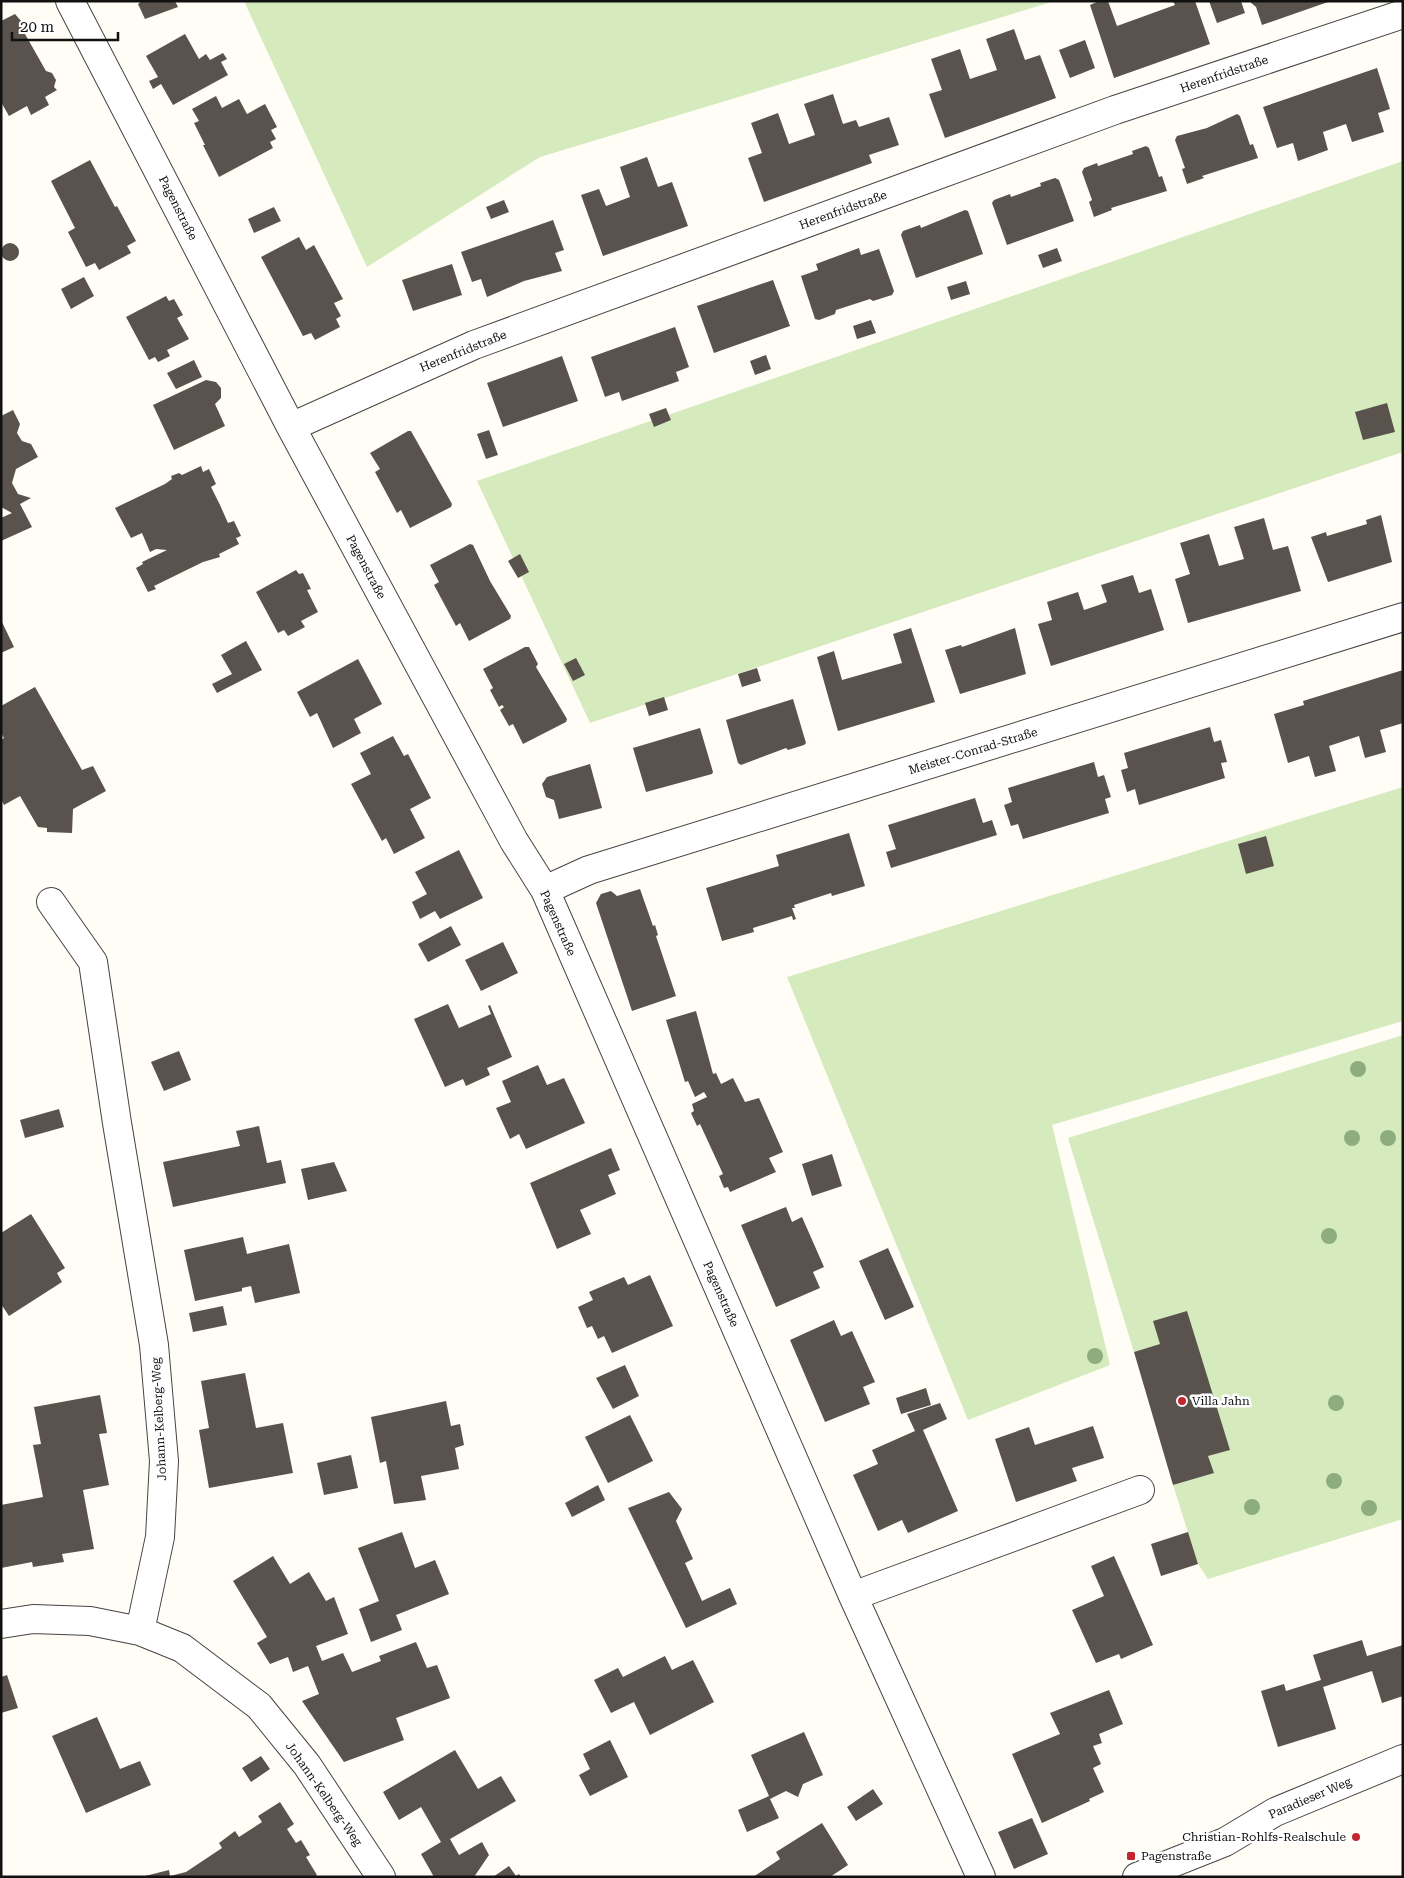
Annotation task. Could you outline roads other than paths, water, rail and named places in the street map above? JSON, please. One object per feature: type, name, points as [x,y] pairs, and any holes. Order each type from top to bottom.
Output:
[{"type":"street","name":"Pagenstraße","points":[[70,1],[291,427],[514,842],[544,890],[853,1596],[980,1877]]},
{"type":"street","name":"Herenfridstraße","points":[[291,427],[474,345],[1115,110],[1403,14]]},
{"type":"street","name":"Meister-Conrad-Straße","points":[[544,890],[590,870],[1403,617]]},
{"type":"street","name":"Johann-Kelberg-Weg","points":[[51,902],[93,962],[117,1123],[154,1345],[164,1461],[160,1537],[140,1631],[182,1648],[259,1706],[306,1765],[381,1877]]},
{"type":"street","points":[[853,1596],[1140,1490]]},
{"type":"street","points":[[1,1624],[33,1619],[90,1621],[140,1631]]},
{"type":"street","name":"Paradieser Weg","points":[[1137,1877],[1224,1842],[1275,1812],[1403,1759]]},
{"type":"place","name":"Villa Jahn","points":[[1182,1401]]},
{"type":"place","name":"Christian-Rohlfs-Realschule","points":[[1356,1837]]},
{"type":"place","name":"Pagenstraße","points":[[1131,1856]]}]
